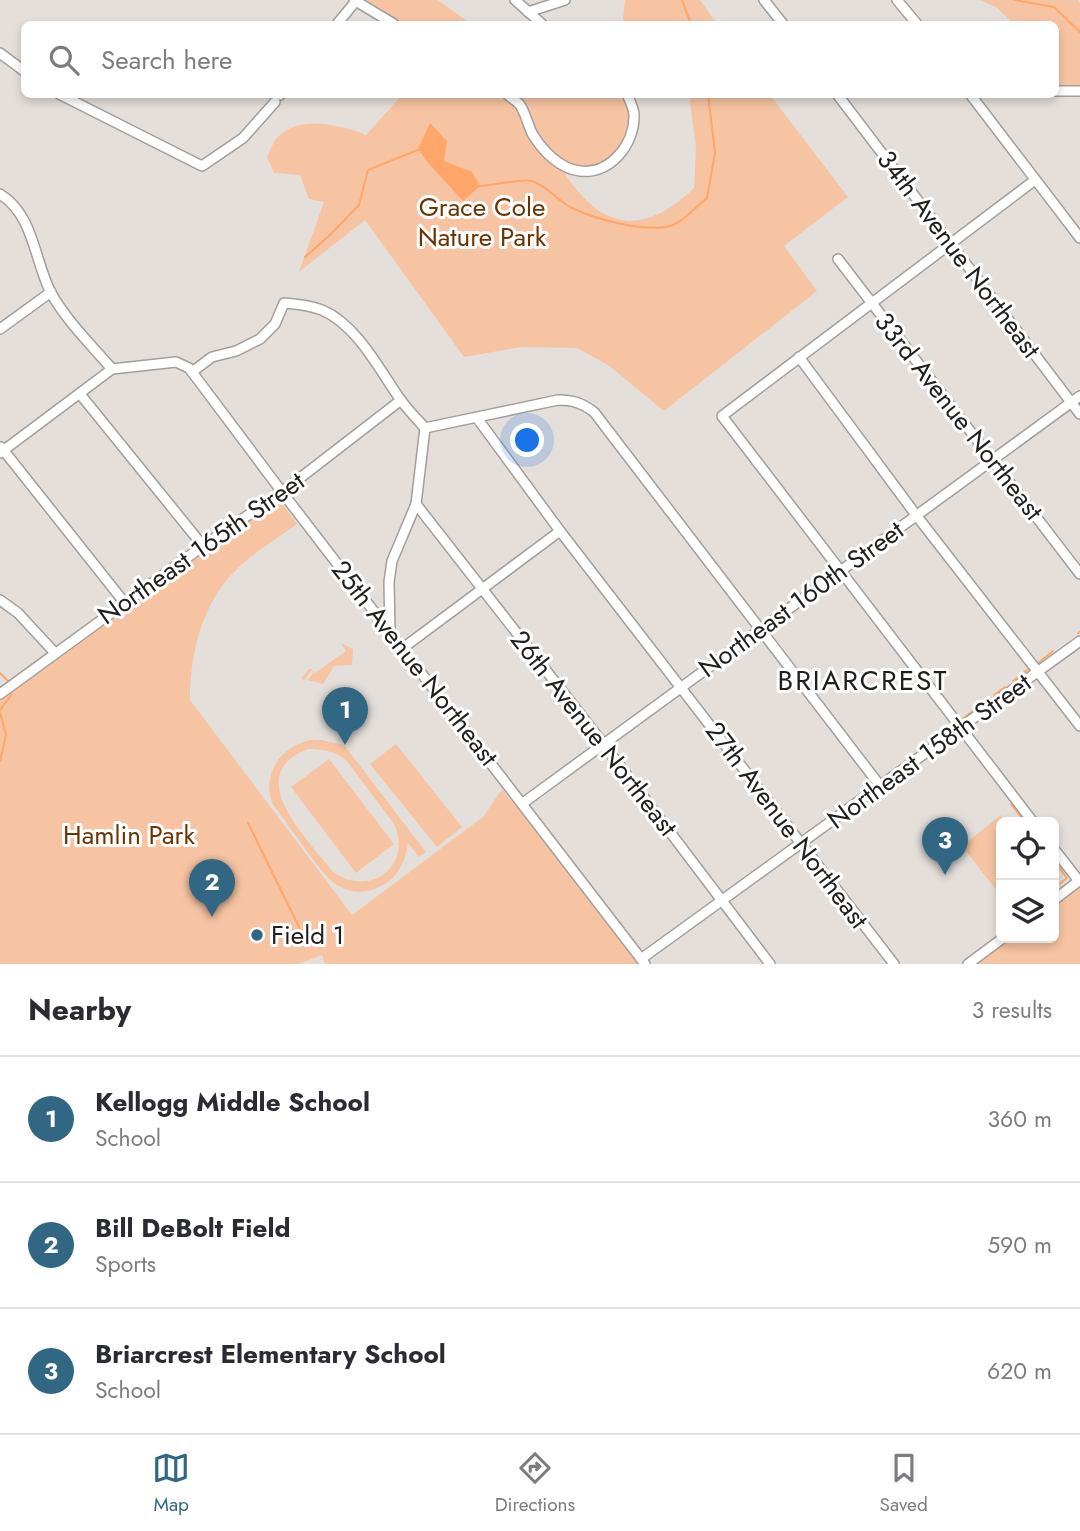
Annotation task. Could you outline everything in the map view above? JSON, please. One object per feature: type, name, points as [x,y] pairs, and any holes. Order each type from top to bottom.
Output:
[{"type":"street","points":[[515,0],[538,21]]},
{"type":"street","points":[[528,12],[565,0]]},
{"type":"street","points":[[764,0],[781,21]]},
{"type":"street","points":[[897,0],[914,21]]},
{"type":"street","points":[[339,21],[355,1],[389,21]]},
{"type":"street","points":[[0,53],[21,69]]},
{"type":"street","points":[[1059,91],[1079,93]]},
{"type":"street","points":[[67,98],[202,166],[243,138],[277,98]]},
{"type":"street","points":[[512,98],[520,105],[533,135],[558,163],[580,171],[603,169],[620,156],[632,128],[634,114],[628,98]]},
{"type":"street","name":"34th Avenue Northeast","points":[[840,98],[1080,414]]},
{"type":"street","points":[[973,98],[1080,238]]},
{"type":"street","points":[[1029,817],[722,416],[1035,180]]},
{"type":"street","points":[[0,194],[10,201],[25,223],[51,292],[112,369],[1,450],[124,602]]},
{"type":"street","points":[[0,208],[10,201]]},
{"type":"street","name":"33rd Avenue Northeast","points":[[838,259],[1080,573]]},
{"type":"street","points":[[0,329],[51,292]]},
{"type":"street","points":[[192,372],[212,357],[236,351],[260,339],[275,324],[284,303],[306,304],[322,310],[342,323],[388,379],[401,400],[425,428],[416,503],[392,561],[389,582],[390,632]]},
{"type":"street","points":[[799,357],[916,515],[1080,726]]},
{"type":"street","name":"25th Avenue Northeast","points":[[112,369],[176,362],[192,372],[643,961]]},
{"type":"street","points":[[80,394],[203,545]]},
{"type":"street","name":"Northeast 160th Street","points":[[523,803],[1080,396]]},
{"type":"street","name":"Northeast 165th Street","points":[[0,694],[203,545],[282,492],[401,400]]},
{"type":"street","points":[[425,428],[558,400],[574,401],[594,412],[881,787]]},
{"type":"street","name":"27th Avenue Northeast","points":[[477,418],[560,531],[894,964]]},
{"type":"street","name":"26th Avenue Northeast","points":[[416,503],[604,744],[770,964]]},
{"type":"street","points":[[403,648],[560,531]]},
{"type":"street","points":[[0,600],[18,613],[55,653]]},
{"type":"street","name":"Northeast 158th Street","points":[[643,961],[1080,641]]},
{"type":"street","points":[[1059,855],[1079,881],[1059,896]]},
{"type":"street","points":[[968,964],[996,943]]},
{"type":"green space","points":[[353,0],[438,0],[467,21],[384,21]]},
{"type":"green space","points":[[625,0],[700,0],[715,21],[625,21]]},
{"type":"green space","points":[[979,0],[1078,0],[1080,91],[1059,91],[1059,21],[1011,21],[996,7]]},
{"type":"green space","name":"Grace Cole Nature Park","points":[[399,98],[628,98],[632,118],[629,136],[603,169],[580,171],[559,164],[588,202],[603,213],[620,220],[637,220],[655,215],[674,205],[694,188],[696,148],[689,98],[772,98],[848,197],[784,246],[817,291],[664,411],[608,365],[577,348],[521,347],[464,357],[365,220],[299,272],[324,202],[309,199],[300,175],[274,173],[267,157],[273,144],[286,131],[308,124],[332,125],[366,135]]},
{"type":"green space","name":"Hamlin Park","points":[[278,498],[297,524],[243,563],[214,598],[200,630],[196,647],[190,700],[352,915],[483,817],[502,789],[511,801],[518,797],[640,964],[325,964],[322,955],[299,964],[0,964],[0,694]]},
{"type":"green space","points":[[341,643],[353,649],[352,665],[334,666],[323,684],[308,680],[313,673],[311,671],[304,680],[301,679],[310,668],[315,673],[346,651]]},
{"type":"green space","points":[[322,740],[344,745],[426,852],[419,857],[408,843],[397,873],[381,886],[368,891],[356,892],[335,884],[319,867],[272,803],[270,781],[276,763],[300,743]],"holes":[[[308,749],[323,750],[346,760],[394,824],[398,853],[384,874],[361,881],[347,879],[333,872],[296,825],[279,791],[280,775],[289,760]]]},
{"type":"green space","points":[[396,744],[462,827],[437,847],[370,764]]},
{"type":"green space","points":[[329,759],[394,844],[356,873],[291,787]]},
{"type":"green space","points":[[996,819],[996,890],[962,846]]},
{"type":"green space","points":[[1080,885],[1080,964],[977,964],[1004,943],[1059,943],[1059,901]]},
{"type":"shaded area","points":[[430,123],[447,141],[444,161],[472,172],[480,186],[463,201],[418,149]]},
{"type":"waterway","points":[[682,0],[690,21]]},
{"type":"waterway","points":[[1014,0],[1054,7],[1080,32]]},
{"type":"waterway","points":[[478,186],[532,181],[567,205],[594,217],[650,228],[673,225],[707,198],[715,153],[708,98]]},
{"type":"waterway","points":[[305,257],[359,205],[368,170],[420,149]]},
{"type":"waterway","points":[[1038,663],[1053,651]]},
{"type":"waterway","points":[[1013,681],[1027,670]]},
{"type":"waterway","points":[[0,673],[8,681]]},
{"type":"waterway","points":[[994,695],[1005,687]]},
{"type":"waterway","points":[[0,710],[12,694]]},
{"type":"waterway","points":[[942,695],[961,720],[985,702]]},
{"type":"waterway","points":[[0,712],[6,735],[0,761]]},
{"type":"waterway","points":[[1011,804],[1021,817]]},
{"type":"waterway","points":[[248,823],[301,931]]},
{"type":"waterway","points":[[1059,868],[1067,878],[1059,884]]},
{"type":"place","name":"Kellogg Middle School","points":[[345,745]]},
{"type":"place","name":"Briarcrest Elementary School","points":[[945,875]]},
{"type":"place","name":"Bill DeBolt Field","points":[[212,917]]},
{"type":"place","name":"Field 1","points":[[257,935]]},
{"type":"district","name":"BRIARCREST","points":[[863,680]]}]
